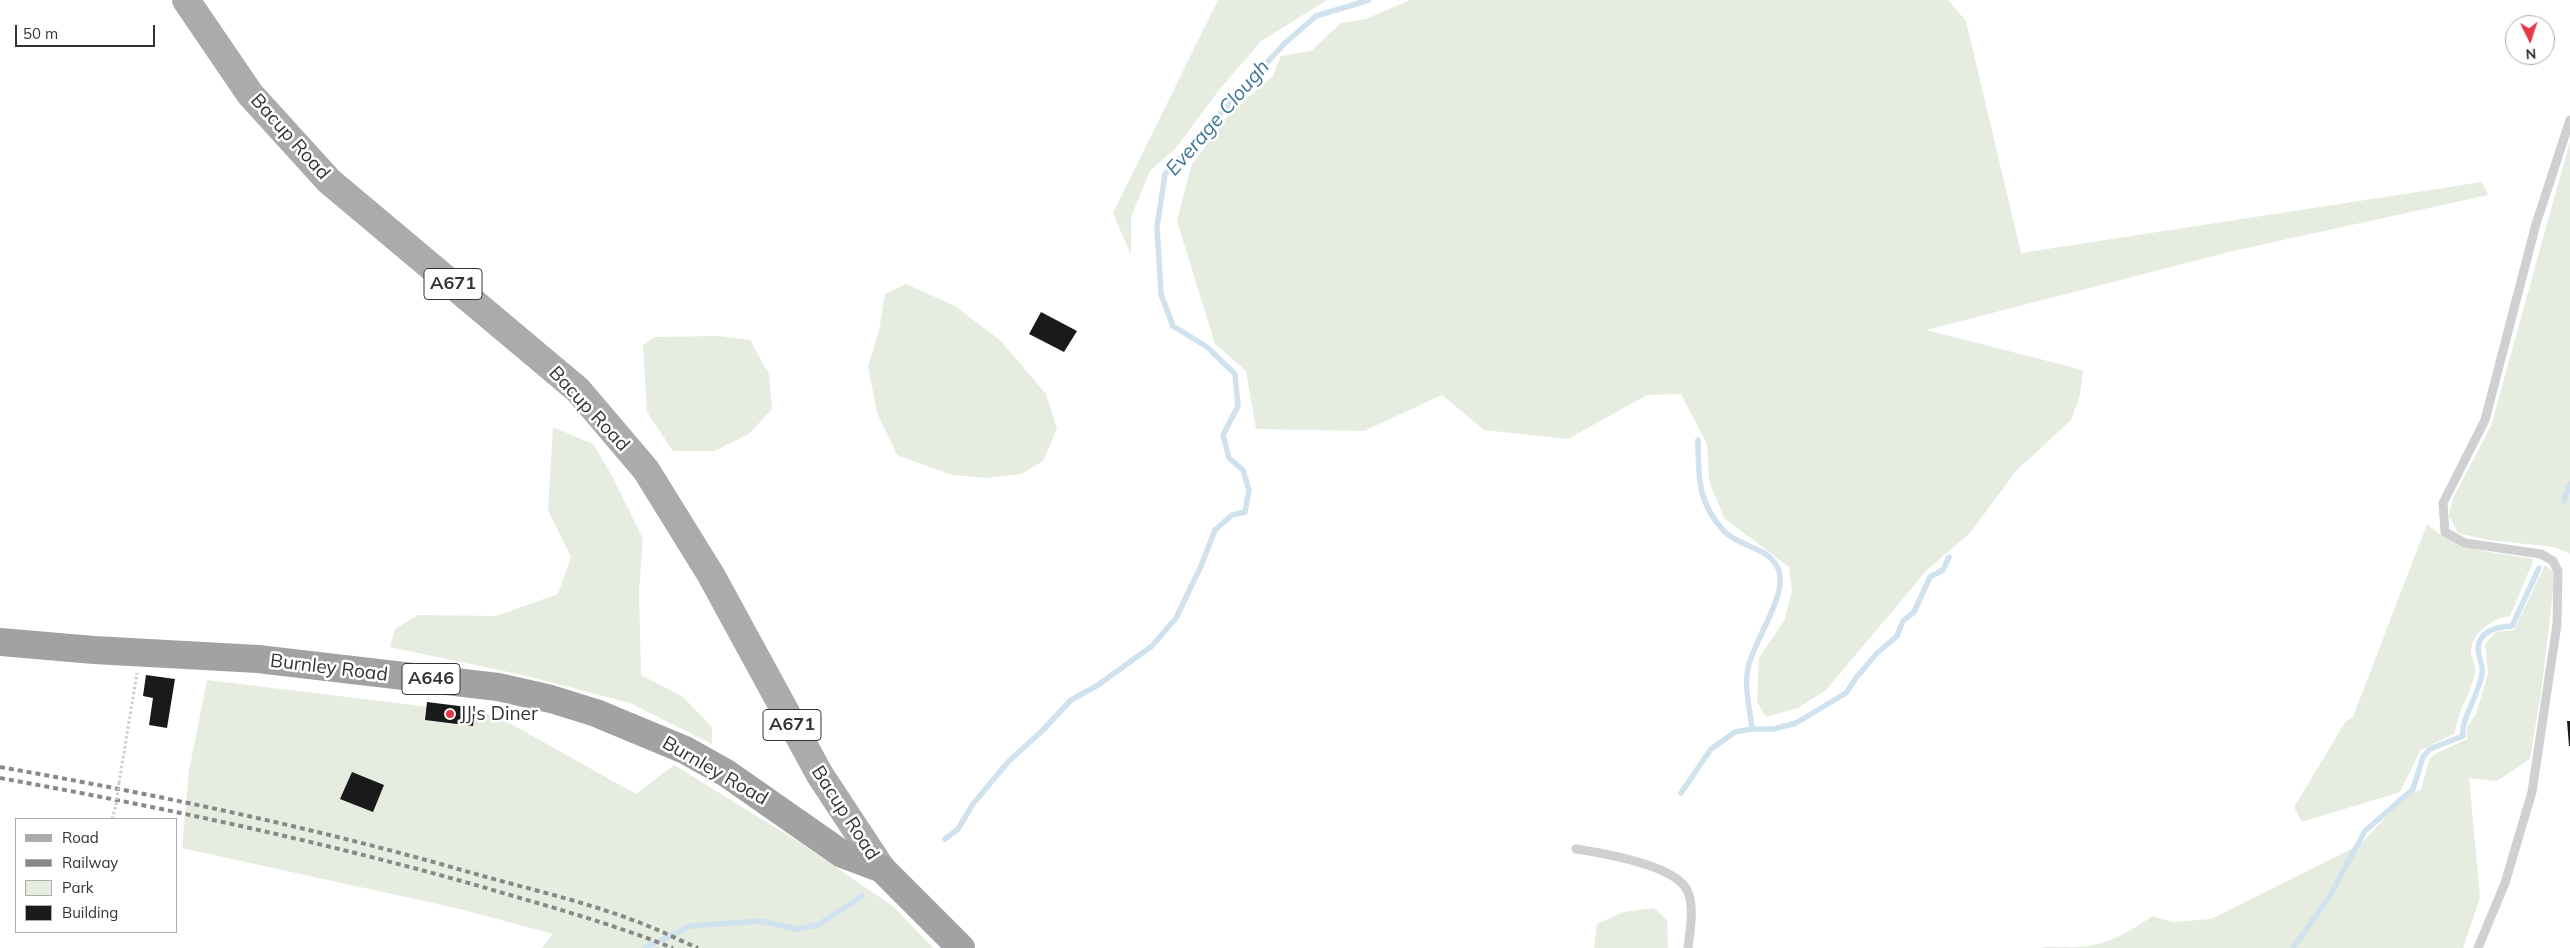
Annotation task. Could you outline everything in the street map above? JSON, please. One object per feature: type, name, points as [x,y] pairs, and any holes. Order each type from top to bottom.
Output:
[{"type":"highway","name":"Burnley Road","points":[[0,642],[140,653],[268,660],[498,687],[551,699],[632,726],[685,750],[726,773],[842,854],[882,870]]},
{"type":"highway","points":[[882,870],[961,948]]},
{"type":"main road","name":"Bacup Road","points":[[186,0],[250,94],[329,181],[578,390],[646,470],[711,574],[820,775],[882,870]]},
{"type":"lane","points":[[2478,948],[2504,883],[2532,792],[2557,624],[2558,571],[2553,561],[2541,554],[2465,543],[2446,532],[2442,503],[2485,420],[2536,224],[2570,120]]},
{"type":"lane","points":[[1576,849],[1622,857],[1653,868],[1681,882],[1687,890],[1690,900],[1688,948]]},
{"type":"path","points":[[112,818],[120,783],[140,653]]},
{"type":"green space","points":[[1218,0],[1327,0],[1261,41],[1219,90],[1175,149],[1150,171],[1131,217],[1131,255],[1113,213]]},
{"type":"green space","points":[[1410,0],[1948,0],[1966,21],[2021,253],[2482,182],[2488,195],[2233,251],[1926,330],[2083,370],[2080,395],[2071,420],[2016,471],[1970,533],[1927,570],[1826,690],[1798,708],[1766,717],[1757,702],[1759,658],[1784,621],[1792,591],[1789,567],[1724,518],[1709,481],[1707,444],[1681,394],[1647,395],[1568,439],[1484,430],[1442,395],[1364,431],[1256,429],[1246,371],[1215,344],[1177,221],[1191,166],[1230,113],[1273,76],[1281,56],[1311,51],[1341,23],[1366,19]]},
{"type":"green space","points":[[2570,141],[2570,554],[2554,547],[2489,540],[2458,533],[2449,516],[2453,498],[2491,426]]},
{"type":"green space","points":[[906,284],[955,306],[1001,341],[1046,394],[1057,429],[1043,461],[1021,474],[986,478],[952,475],[897,455],[877,413],[868,366],[879,331],[885,294]]},
{"type":"green space","points":[[718,336],[750,340],[769,374],[772,409],[749,434],[714,451],[673,451],[647,412],[643,345],[655,337]]},
{"type":"green space","points":[[553,427],[593,444],[612,476],[643,539],[639,591],[641,675],[682,696],[712,727],[712,744],[630,703],[527,676],[390,647],[395,629],[418,615],[496,616],[558,594],[571,557],[548,510]]},
{"type":"green space","points":[[2427,524],[2439,533],[2464,546],[2534,559],[2510,616],[2497,620],[2485,627],[2473,643],[2471,650],[2475,673],[2458,717],[2455,733],[2420,751],[2400,792],[2302,822],[2294,807],[2346,721],[2353,717]]},
{"type":"green space","points":[[2545,565],[2553,571],[2554,584],[2541,693],[2530,759],[2497,781],[2469,778],[2480,898],[2463,948],[2040,948],[2078,947],[2099,944],[2126,933],[2152,916],[2173,922],[2211,919],[2361,844],[2408,793],[2421,790],[2429,760],[2433,755],[2467,739],[2467,727],[2476,714],[2488,673],[2485,644],[2496,632],[2514,630]]},
{"type":"green space","points":[[207,680],[495,715],[636,794],[674,765],[799,842],[894,907],[933,948],[542,948],[553,934],[460,909],[182,848],[189,771]]},
{"type":"green space","points":[[1654,908],[1667,920],[1668,948],[1594,948],[1597,924],[1624,912]]},
{"type":"building","points":[[1041,312],[1077,331],[1064,352],[1029,334]]},
{"type":"building","points":[[146,675],[175,679],[167,728],[149,725],[153,698],[143,696]]},
{"type":"building","name":"JJ's Diner","points":[[427,702],[475,708],[473,726],[425,720]]},
{"type":"building","points":[[2567,721],[2570,721],[2570,746],[2569,746]]},
{"type":"building","points":[[352,772],[384,785],[373,812],[340,799]]},
{"type":"waterway","name":"Everage Clough","points":[[945,839],[958,829],[973,804],[1008,762],[1043,730],[1071,700],[1098,685],[1152,646],[1176,618],[1201,566],[1215,530],[1232,515],[1245,512],[1249,490],[1243,470],[1229,458],[1223,435],[1238,406],[1235,374],[1207,347],[1173,326],[1161,294],[1157,227],[1165,174],[1284,44],[1316,16],[1369,0]]},
{"type":"waterway","points":[[1698,440],[1699,478],[1709,511],[1725,532],[1763,552],[1775,563],[1779,571],[1780,582],[1774,606],[1748,668],[1747,690],[1752,729]]},
{"type":"waterway","points":[[2564,501],[2570,484]]},
{"type":"waterway","points":[[1681,793],[1711,749],[1735,732],[1752,729],[1774,729],[1796,723],[1846,693],[1877,653],[1897,636],[1903,621],[1914,612],[1930,577],[1943,570],[1949,557]]},
{"type":"waterway","points":[[2293,948],[2329,897],[2365,831],[2413,789],[2423,757],[2430,749],[2463,736],[2464,722],[2478,689],[2482,673],[2478,651],[2481,638],[2497,628],[2512,626],[2539,568]]},
{"type":"waterway","points":[[644,948],[691,926],[760,921],[797,929],[818,925],[862,896]]},
{"type":"railway","points":[[0,767],[178,801],[355,841],[587,905],[631,919],[698,948]]},
{"type":"railway","points":[[0,778],[181,813],[360,854],[552,907],[625,930],[673,948]]},
{"type":"place","name":"JJ's Diner","points":[[450,714]]}]
